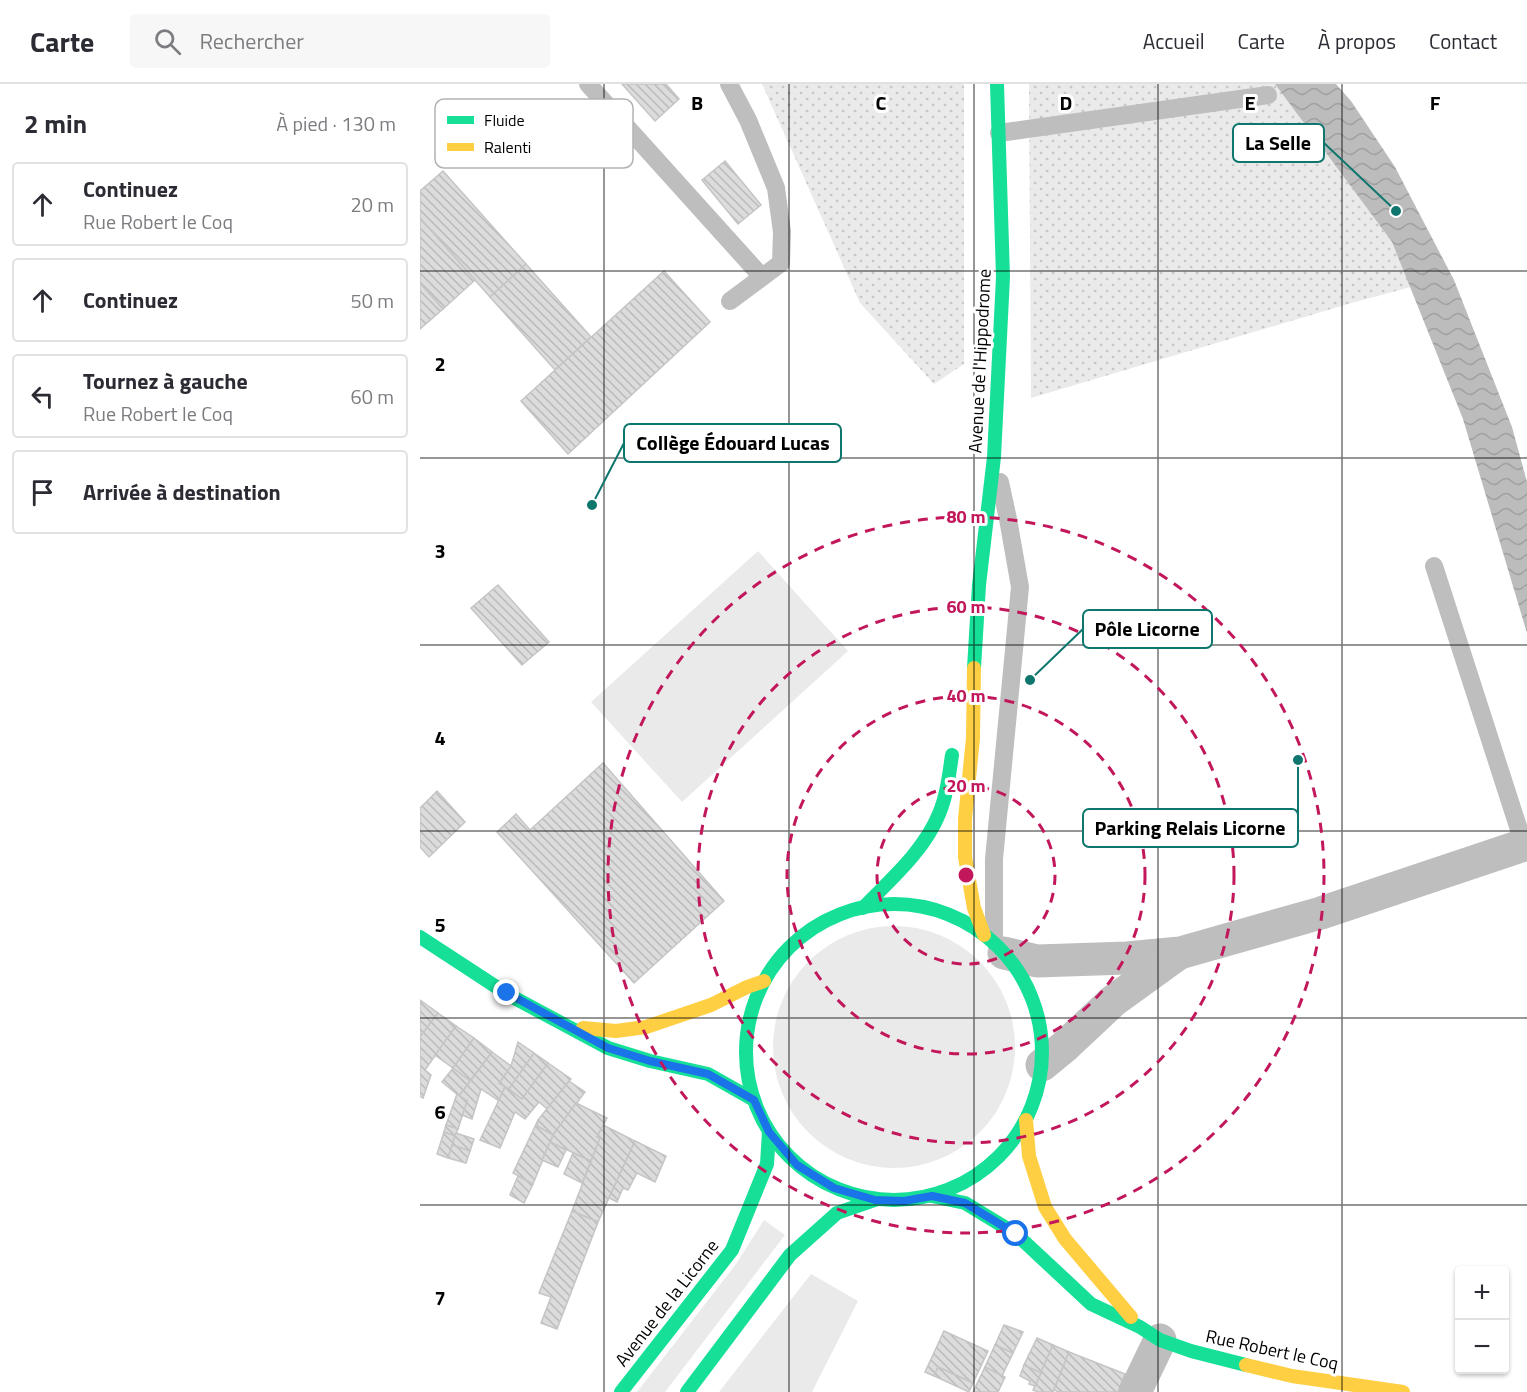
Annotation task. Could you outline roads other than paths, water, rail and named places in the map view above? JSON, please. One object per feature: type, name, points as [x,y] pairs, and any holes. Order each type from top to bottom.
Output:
[{"type":"main road","name":"Avenue de l'Hippodrome","points":[[994,944],[974,908],[965,857],[965,819],[973,738],[975,638],[979,585],[994,457],[1003,277],[997,84]]},
{"type":"main road","name":"Avenue de l'Hippodrome","points":[[959,712],[975,638]]},
{"type":"main road","points":[[863,908],[913,855],[936,822],[947,790],[953,745]]},
{"type":"main road","points":[[895,904],[927,908],[957,918],[994,944],[1022,977],[1034,1005],[1041,1035],[1042,1065],[1036,1093],[1026,1120],[1009,1147],[987,1168],[961,1185],[932,1196],[904,1201],[875,1200],[834,1188],[797,1165],[769,1132],[754,1100],[746,1059],[750,1019],[764,981],[782,955],[806,933],[833,917],[863,908],[895,904]]},
{"type":"main road","points":[[420,937],[507,993],[608,1048],[650,1061],[708,1074],[754,1100]]},
{"type":"main road","points":[[569,1026],[616,1031],[646,1027],[711,1005],[764,981]]},
{"type":"main road","points":[[1026,1120],[1029,1156],[1045,1207],[1065,1239],[1150,1334]]},
{"type":"main road","name":"Avenue de la Licorne","points":[[621,1392],[732,1250],[766,1164],[769,1132]]},
{"type":"main road","name":"Rue Robert le Coq","points":[[932,1196],[965,1203],[1016,1234],[1091,1304],[1150,1334],[1191,1351],[1292,1376],[1403,1392]]},
{"type":"main road","points":[[687,1392],[790,1255],[837,1213],[875,1200]]},
{"type":"street","points":[[994,944],[1037,961],[1127,958],[1180,953],[1321,913],[1525,844]]},
{"type":"street","points":[[1042,1065],[1113,1001],[1180,953]]},
{"type":"street","points":[[1135,1392],[1150,1334]]},
{"type":"lane","points":[[588,84],[602,99]]},
{"type":"lane","points":[[729,84],[748,120],[776,188],[782,232],[781,263],[730,301]]},
{"type":"lane","points":[[999,133],[1268,95]]},
{"type":"lane","points":[[633,134],[762,277]]},
{"type":"lane","points":[[994,457],[1020,587],[994,859],[994,944]]},
{"type":"lane","points":[[1434,566],[1525,844]]},
{"type":"water","points":[[1275,84],[1336,84],[1351,101],[1395,167],[1454,280],[1512,427],[1527,482],[1527,633],[1463,419],[1392,242]]},
{"type":"place","name":"La Selle","points":[[1396,211]]},
{"type":"place","name":"Collège Édouard Lucas","points":[[592,505]]},
{"type":"place","name":"Pôle Licorne","points":[[1030,680]]},
{"type":"place","name":"Parking Relais Licorne","points":[[1298,760]]}]
